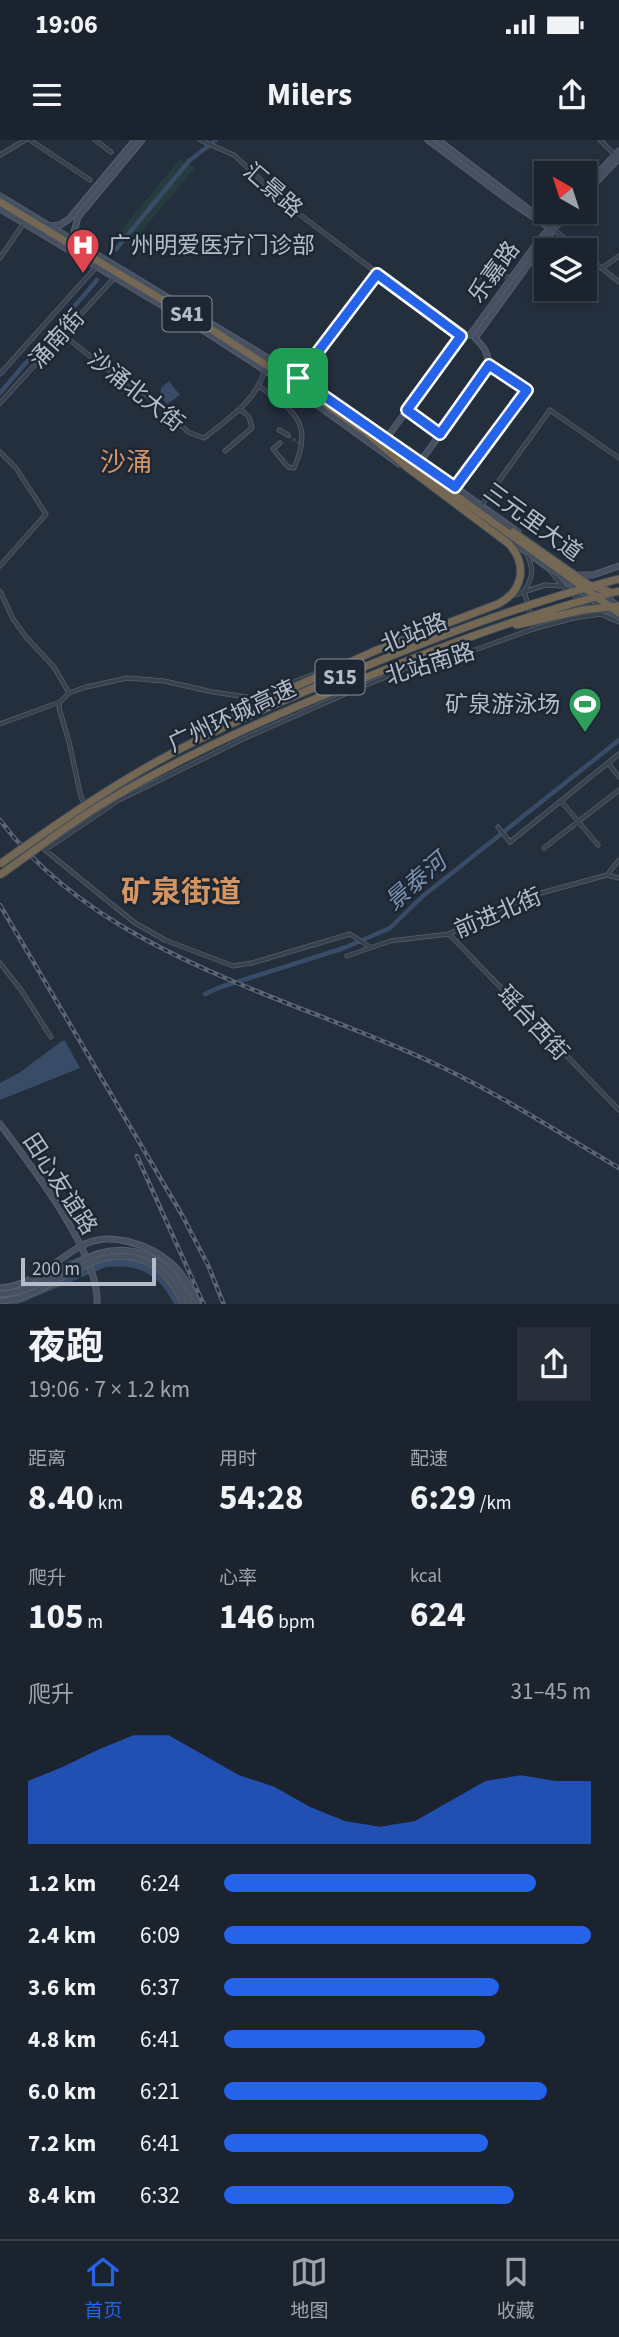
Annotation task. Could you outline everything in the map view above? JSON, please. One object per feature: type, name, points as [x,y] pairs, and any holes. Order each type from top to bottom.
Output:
[{"type":"highway","name":"S41","points":[[0,202],[209,327],[308,391],[488,519]]},
{"type":"highway","points":[[158,761],[270,698],[401,641],[494,606],[508,599],[514,592],[522,569],[512,548],[368,434]]},
{"type":"highway","points":[[488,519],[534,545],[590,585],[619,594]]},
{"type":"highway","points":[[488,519],[619,613]]},
{"type":"highway","name":"广州环城高速","points":[[0,864],[83,806],[158,761],[257,713],[424,642],[511,610],[616,580]]},
{"type":"highway","name":"广州环城高速","points":[[0,875],[99,806],[191,755],[300,705],[454,642],[547,611],[619,594]]},
{"type":"highway","points":[[454,642],[563,614],[619,607]]},
{"type":"main road","points":[[50,226],[60,225],[69,219],[135,140]]},
{"type":"main road","points":[[77,242],[74,232],[78,217],[142,140]]},
{"type":"main road","points":[[428,140],[551,228]]},
{"type":"main road","points":[[438,140],[551,228]]},
{"type":"main road","points":[[597,175],[618,154]]},
{"type":"main road","points":[[597,179],[618,154]]},
{"type":"main road","name":"三元里大道","points":[[0,196],[298,378],[368,434],[379,450],[548,567],[619,621]]},
{"type":"main road","name":"三元里大道","points":[[0,209],[368,434],[386,439],[619,607]]},
{"type":"main road","name":"乐嘉路","points":[[472,336],[554,224]]},
{"type":"main road","name":"乐嘉路","points":[[472,336],[510,280],[556,224]]},
{"type":"main road","points":[[379,450],[461,336]]},
{"type":"main road","name":"乐嘉路","points":[[461,336],[472,336],[485,351],[489,365]]},
{"type":"main road","points":[[420,462],[489,365]]},
{"type":"main road","points":[[576,575],[593,575],[619,566]]},
{"type":"main road","name":"田心友谊路","points":[[0,1124],[42,1180],[81,1247],[98,1291],[97,1304]]},
{"type":"main road","points":[[0,1289],[22,1284],[95,1240],[115,1239],[144,1247],[170,1263],[185,1280],[198,1304]]},
{"type":"main road","points":[[0,1294],[30,1288],[94,1255],[125,1251],[147,1255],[164,1266],[178,1281],[190,1304]]},
{"type":"main road","points":[[0,1301],[35,1293],[92,1262],[124,1256],[148,1262],[162,1272],[184,1304]]},
{"type":"street","points":[[0,155],[27,140],[90,180]]},
{"type":"street","points":[[95,140],[111,152]]},
{"type":"street","points":[[600,140],[618,154]]},
{"type":"street","name":"汇景路","points":[[201,141],[234,155],[290,208],[461,336]]},
{"type":"street","points":[[0,258],[24,223]]},
{"type":"street","points":[[551,228],[564,238]]},
{"type":"street","points":[[602,268],[619,256]]},
{"type":"street","points":[[597,264],[619,282]]},
{"type":"street","points":[[471,286],[489,265],[510,280]]},
{"type":"street","points":[[0,373],[97,266]]},
{"type":"street","points":[[298,378],[377,274]]},
{"type":"street","name":"涌南街","points":[[0,402],[115,277]]},
{"type":"street","name":"沙涌北大街","points":[[62,334],[104,367],[155,401],[188,432],[204,438],[240,409],[259,386],[265,370]]},
{"type":"street","points":[[455,487],[527,390],[489,365]]},
{"type":"street","points":[[259,386],[292,410],[300,423],[301,444],[294,468],[288,467],[273,449],[280,443]]},
{"type":"street","points":[[225,451],[252,428],[249,417],[240,409]]},
{"type":"street","points":[[407,410],[440,434]]},
{"type":"street","points":[[481,506],[550,410],[619,458]]},
{"type":"street","points":[[279,430],[288,435]]},
{"type":"street","points":[[0,452],[16,468],[46,514],[0,566]]},
{"type":"street","points":[[521,548],[529,558],[533,570],[524,592],[536,629]]},
{"type":"street","points":[[548,567],[563,586],[600,614],[619,621]]},
{"type":"street","points":[[576,575],[591,579],[619,594]]},
{"type":"street","name":"北站路","points":[[60,702],[69,693],[104,681],[139,678],[253,698],[407,635],[524,592],[545,585],[563,586]]},
{"type":"street","points":[[0,591],[13,619],[54,667],[69,693]]},
{"type":"street","name":"北站南路","points":[[370,947],[350,934],[253,963],[233,965],[165,940],[135,923],[45,850],[90,817],[119,800],[215,752],[375,681],[536,629],[600,614]]},
{"type":"street","points":[[0,724],[60,702],[81,797],[90,817]]},
{"type":"street","points":[[498,827],[510,842],[619,754]]},
{"type":"street","points":[[608,763],[619,777]]},
{"type":"street","points":[[544,848],[619,790]]},
{"type":"street","points":[[561,800],[598,845]]},
{"type":"street","points":[[619,860],[607,875],[619,878]]},
{"type":"street","name":"前进北街","points":[[347,957],[397,940],[449,934],[514,903],[607,875]]},
{"type":"street","name":"瑶台西街","points":[[449,934],[619,1110]]},
{"type":"street","points":[[0,963],[51,1037]]},
{"type":"green space","points":[[180,159],[195,168],[130,245],[116,236]]},
{"type":"water","points":[[169,381],[180,395],[167,404],[160,396],[161,388]]},
{"type":"water","points":[[65,1041],[80,1068],[0,1100],[0,1083],[19,1073]]},
{"type":"water","points":[[97,1250],[122,1250],[161,1264],[179,1279],[193,1304],[174,1304],[155,1278],[139,1269],[118,1266],[106,1267],[18,1304],[0,1304],[0,1288]]},
{"type":"waterway","points":[[116,249],[189,161],[216,140]]},
{"type":"waterway","points":[[0,393],[97,280]]},
{"type":"waterway","name":"景泰河","points":[[205,994],[344,948],[390,928],[423,896],[619,740]]},
{"type":"tunnel","points":[[288,436],[301,444]]},
{"type":"railway","points":[[0,820],[40,865],[87,903],[138,936],[193,964],[446,1069],[619,1168]]},
{"type":"railway","points":[[0,905],[182,1215],[208,1265],[224,1304]]},
{"type":"railway","points":[[137,1156],[204,1304]]},
{"type":"place","name":"广州明爱医疗门诊部","points":[[83,275]]},
{"type":"place","name":"矿泉游泳场","points":[[585,734]]},
{"type":"district","name":"沙涌","points":[[126,462]]},
{"type":"district","name":"矿泉街道","points":[[181,892]]},
{"type":"route","points":[[377,274],[461,336],[407,410],[440,434],[489,365],[527,390],[455,487],[298,378],[377,274]]}]
